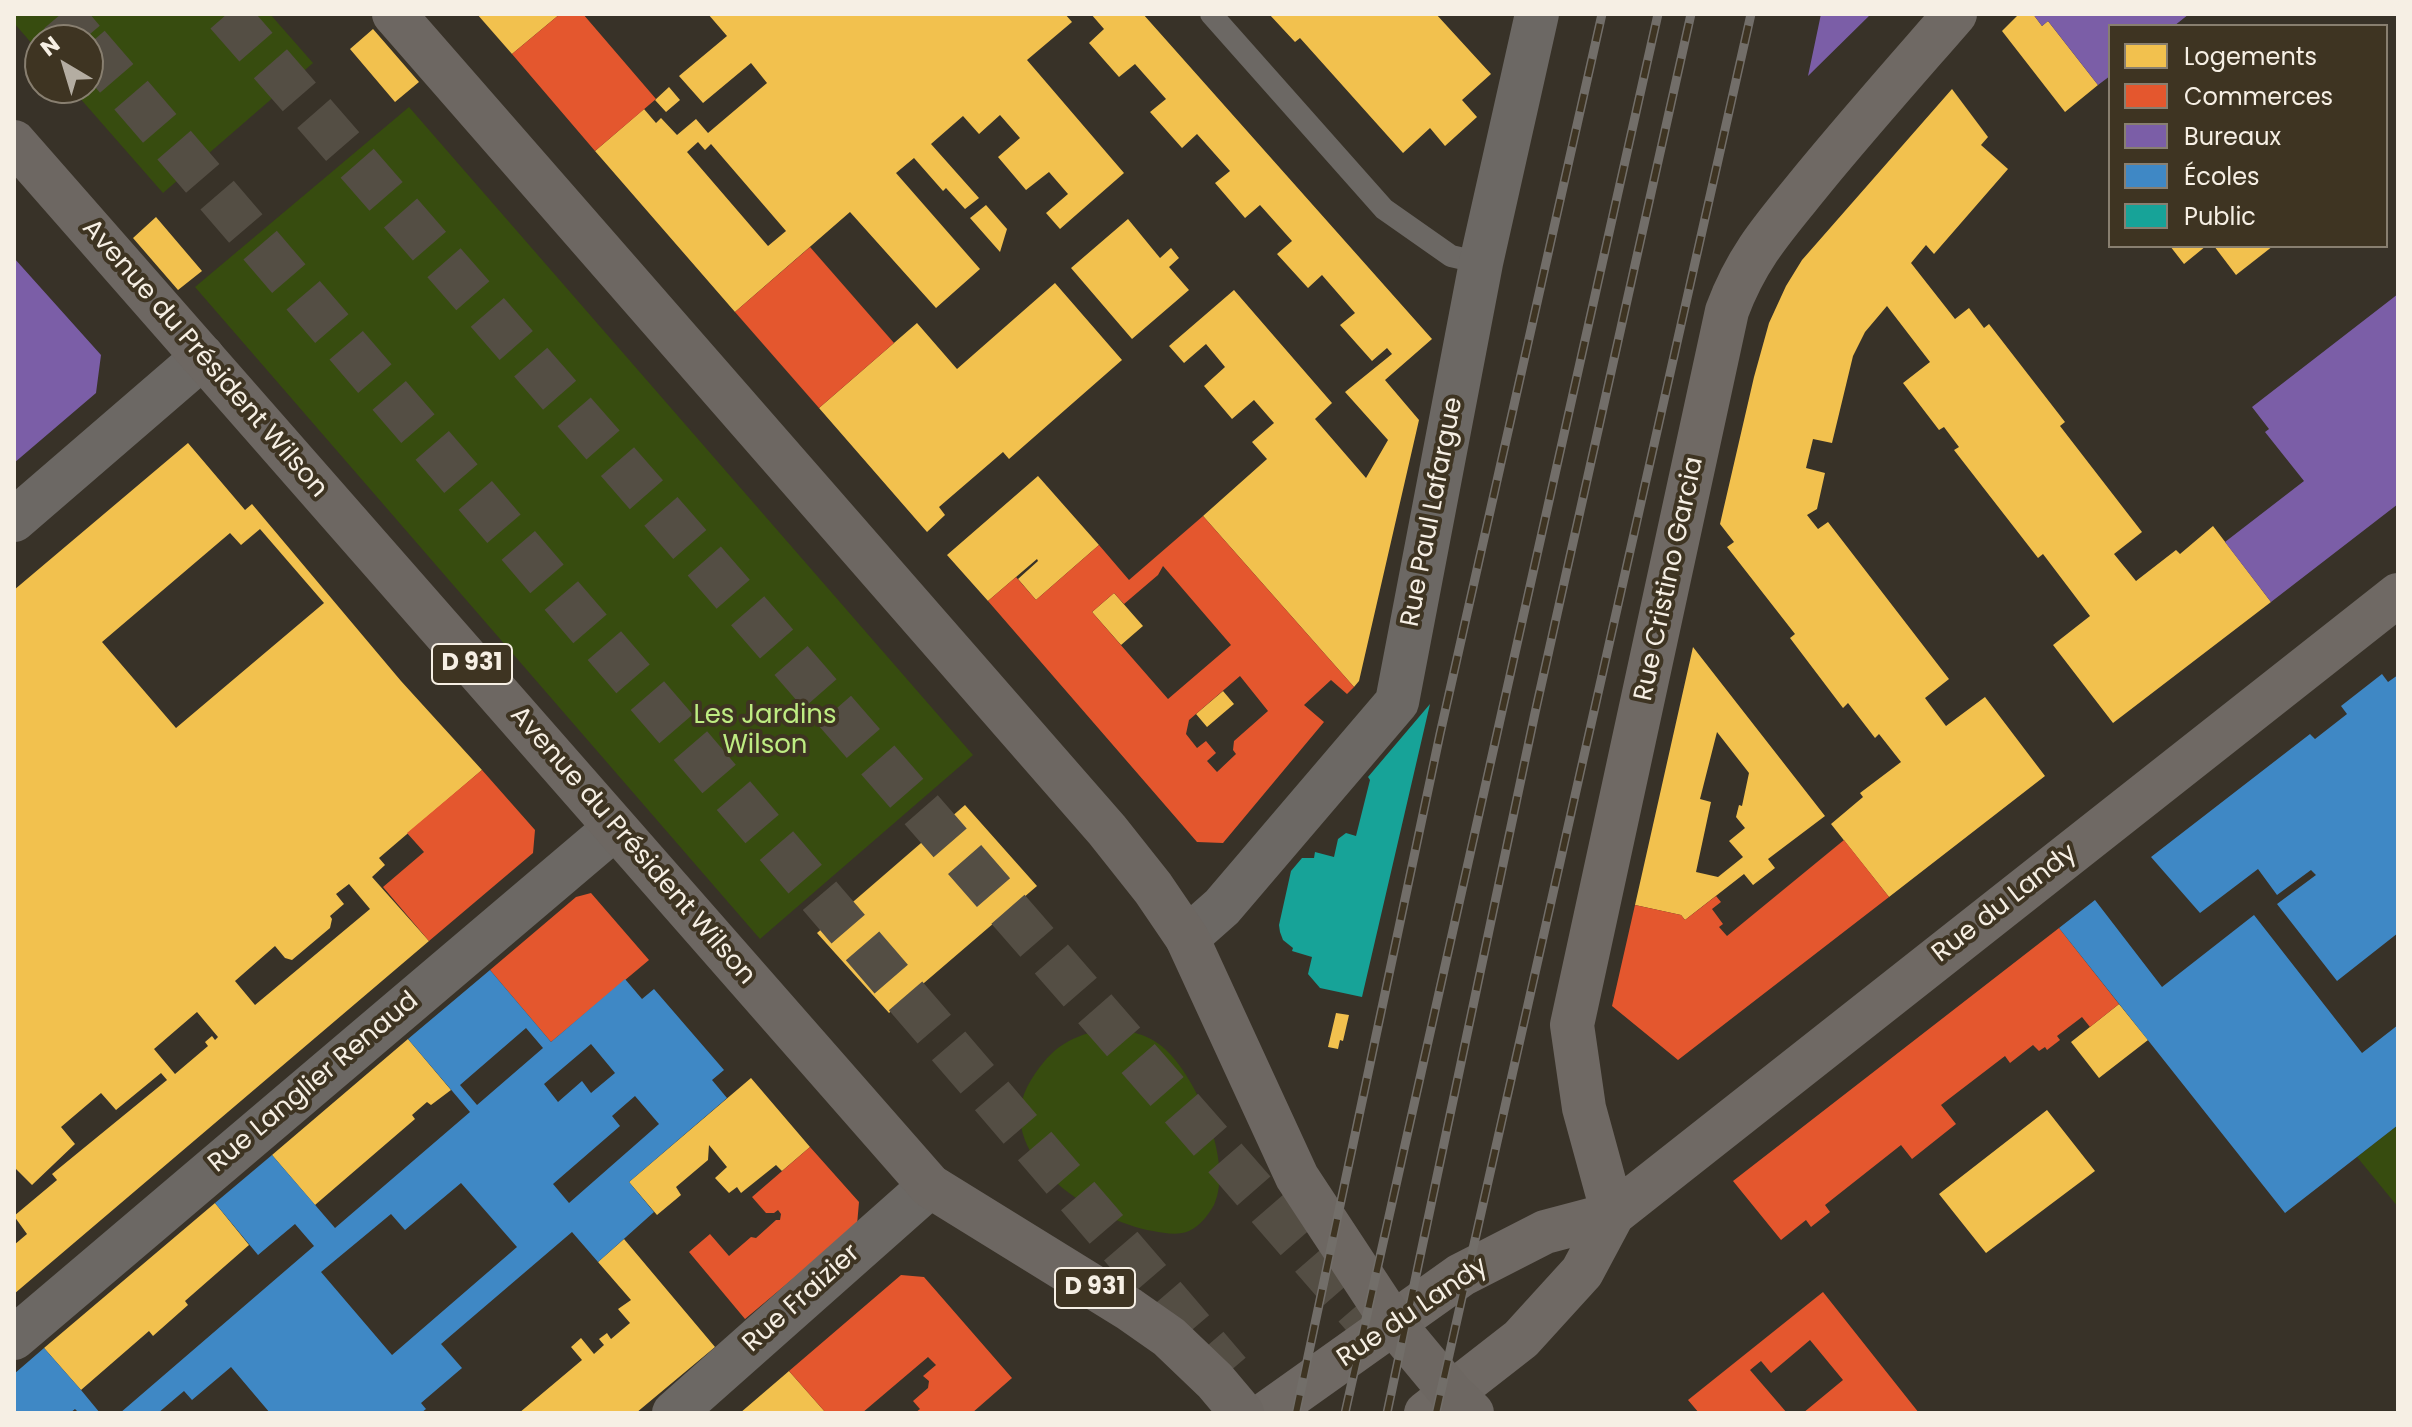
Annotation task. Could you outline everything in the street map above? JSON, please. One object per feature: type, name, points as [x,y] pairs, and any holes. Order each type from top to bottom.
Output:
[{"type":"main road","points":[[394,14],[1107,830],[1153,888],[1187,938],[1297,1177],[1450,1407]]},
{"type":"main road","name":"Rue Cristino Garcia","points":[[1613,1214],[1584,1108],[1572,1025],[1727,311],[1739,279],[1754,253],[1829,159],[1955,14]]},
{"type":"main road","name":"Avenue du Président Wilson","points":[[14,142],[930,1186],[1169,1337],[1205,1371],[1242,1413]]},
{"type":"main road","name":"Rue du Landy","points":[[1267,1413],[1461,1275],[1545,1232],[1613,1214],[2398,595]]},
{"type":"main road","name":"Rue du Landy","points":[[1450,1407],[1521,1339],[1582,1272],[1613,1214]]},
{"type":"street","name":"Rue Paul Lafargue","points":[[1187,938],[1222,907],[1397,702],[1481,263],[1537,14]]},
{"type":"street","points":[[14,520],[203,357]]},
{"type":"street","name":"Rue Langlier Renaud","points":[[14,1338],[615,828]]},
{"type":"street","name":"Rue Fraizier","points":[[674,1413],[930,1186]]},
{"type":"lane","points":[[1211,14],[1384,209],[1451,256],[1481,263]]},
{"type":"green space","points":[[14,14],[270,14],[313,63],[163,193],[85,104],[104,104],[104,24],[24,24],[24,35],[14,23]]},
{"type":"green space","name":"Les Jardins Wilson","points":[[409,107],[973,755],[760,939],[195,287]]},
{"type":"green space","points":[[1109,1027],[1146,1037],[1165,1049],[1189,1080],[1209,1122],[1216,1145],[1219,1187],[1209,1212],[1185,1233],[1153,1231],[1128,1225],[1076,1198],[1052,1179],[1034,1157],[1022,1133],[1021,1107],[1031,1080],[1047,1058],[1073,1039]]},
{"type":"green space","points":[[2398,1125],[2398,1207],[2357,1157]]},
{"type":"building: Logements","points":[[477,14],[560,14],[512,54]]},
{"type":"building: Logements","points":[[708,14],[1065,14],[1072,22],[1027,60],[1124,173],[1060,229],[1046,213],[1068,194],[1049,172],[1026,190],[998,157],[1020,138],[1000,115],[979,134],[963,116],[931,144],[979,198],[965,209],[946,188],[943,191],[914,158],[896,173],[980,269],[936,308],[850,212],[735,312],[595,151],[644,109],[656,123],[661,118],[677,135],[696,119],[708,133],[767,83],[751,63],[703,103],[679,76],[727,36]],"holes":[[[698,142],[705,150],[711,144],[786,231],[768,246],[687,152]]]},
{"type":"building: Logements","points":[[1091,14],[1143,14],[1432,339],[1385,380],[1419,420],[1359,681],[1354,687],[1203,516],[1267,459],[1252,442],[1274,423],[1254,400],[1232,419],[1204,386],[1225,367],[1206,344],[1184,363],[1169,346],[1234,290],[1332,403],[1315,419],[1366,478],[1388,440],[1345,392],[1392,354],[1387,348],[1372,361],[1340,325],[1355,313],[1322,275],[1308,288],[1277,254],[1292,241],[1260,205],[1245,218],[1215,183],[1230,171],[1197,134],[1182,148],[1150,112],[1166,99],[1135,64],[1119,77],[1089,43],[1104,29]]},
{"type":"building: Logements","points":[[1269,14],[1436,14],[1491,74],[1462,100],[1477,117],[1445,146],[1430,128],[1403,153],[1300,38],[1295,42]]},
{"type":"building: Logements","points":[[2019,14],[2033,14],[2042,26],[2048,21],[2098,85],[2065,112],[2002,31]]},
{"type":"building: Logements","points":[[373,29],[419,82],[395,102],[350,49]]},
{"type":"building: Logements","points":[[669,87],[680,100],[666,112],[655,100]]},
{"type":"building: Logements","points":[[1952,89],[1988,137],[1981,145],[2008,169],[1934,254],[1926,245],[1911,263],[1955,319],[1969,308],[1984,328],[1989,324],[2065,422],[2060,426],[2142,532],[2114,554],[2136,581],[2176,550],[2180,554],[2213,526],[2271,602],[2113,723],[2053,645],[2090,616],[2043,554],[2038,558],[1954,450],[1959,447],[1944,427],[1939,430],[1903,383],[1930,362],[1887,306],[1865,332],[1853,356],[1832,443],[1813,439],[1806,468],[1825,473],[1817,509],[1807,515],[1818,529],[1828,522],[1949,679],[1925,698],[1946,726],[1985,697],[2045,776],[1889,897],[1831,824],[1863,797],[1860,793],[1901,762],[1879,734],[1875,738],[1848,703],[1843,708],[1790,638],[1795,634],[1727,547],[1734,542],[1720,524],[1754,377],[1769,323],[1786,286],[1802,260]]},
{"type":"building: Logements","points":[[986,205],[1007,229],[1000,252],[970,218]]},
{"type":"building: Logements","points":[[156,217],[202,271],[178,290],[133,238]]},
{"type":"building: Logements","points":[[1128,219],[1160,258],[1171,248],[1179,258],[1169,267],[1189,290],[1132,339],[1071,268]]},
{"type":"building: Logements","points":[[2172,248],[2204,248],[2184,264]]},
{"type":"building: Logements","points":[[2216,248],[2270,248],[2236,275]]},
{"type":"building: Logements","points":[[1055,283],[1122,360],[1009,459],[1003,452],[939,507],[945,515],[927,532],[819,408],[917,323],[957,369]]},
{"type":"building: Logements","points":[[188,443],[245,510],[252,504],[401,681],[482,770],[379,858],[385,865],[372,877],[429,941],[14,1294],[14,1245],[27,1234],[14,1216],[57,1180],[52,1174],[167,1080],[161,1073],[116,1110],[101,1093],[61,1127],[75,1144],[32,1185],[14,1167],[14,590]],"holes":[[[260,529],[324,603],[176,728],[102,642],[230,533],[241,545]],[[349,884],[370,909],[255,1005],[235,981],[275,946],[285,958],[292,960],[330,928],[330,916],[344,904],[336,894]],[[197,1012],[218,1037],[215,1040],[212,1036],[205,1042],[208,1046],[175,1074],[154,1049]]]},
{"type":"building: Logements","points":[[1038,476],[1099,545],[1036,600],[1018,579],[1037,559],[988,601],[947,555]]},
{"type":"building: Logements","points":[[1114,593],[1143,626],[1121,645],[1092,612]]},
{"type":"building: Logements","points":[[1693,647],[1825,816],[1768,859],[1775,868],[1753,885],[1744,874],[1685,920],[1681,915],[1635,905]],"holes":[[[1717,732],[1749,773],[1742,806],[1739,805],[1736,817],[1745,828],[1729,841],[1743,857],[1718,877],[1696,872],[1711,802],[1700,799]]]},
{"type":"building: Logements","points":[[1223,691],[1234,704],[1207,727],[1196,714]]},
{"type":"building: Logements","points":[[965,805],[1037,886],[889,1013],[817,933]]},
{"type":"building: Logements","points":[[2119,1004],[2148,1040],[2099,1078],[2071,1042]]},
{"type":"building: Logements","points":[[1336,1013],[1349,1015],[1338,1049],[1328,1047]]},
{"type":"building: Logements","points":[[408,1039],[451,1090],[431,1105],[427,1102],[412,1115],[415,1119],[315,1205],[272,1155]]},
{"type":"building: Logements","points":[[751,1078],[810,1147],[782,1171],[776,1165],[741,1193],[737,1187],[729,1193],[715,1178],[727,1167],[709,1145],[708,1160],[676,1187],[681,1195],[657,1215],[629,1182]]},
{"type":"building: Logements","points":[[2047,1110],[2095,1171],[1986,1253],[1939,1194]]},
{"type":"building: Logements","points":[[215,1203],[249,1245],[185,1301],[188,1305],[153,1336],[149,1331],[81,1390],[44,1348]]},
{"type":"building: Logements","points":[[624,1239],[715,1347],[636,1413],[519,1413],[582,1360],[571,1347],[581,1338],[594,1354],[604,1345],[599,1339],[607,1333],[611,1339],[630,1323],[618,1309],[631,1300],[598,1262]]},
{"type":"building: Logements","points":[[789,1371],[826,1413],[740,1413]]},
{"type":"building: Commerces","points":[[560,14],[583,14],[656,99],[595,151],[512,54]]},
{"type":"building: Commerces","points":[[810,247],[894,343],[819,408],[735,312]]},
{"type":"building: Commerces","points":[[1203,516],[1354,687],[1347,694],[1331,680],[1304,705],[1324,722],[1223,843],[1197,842],[988,601],[1016,577],[1036,600],[1099,545],[1129,580]],"holes":[[[1163,566],[1231,645],[1168,699],[1092,612],[1114,593],[1124,604],[1158,575]],[[1240,676],[1268,711],[1234,741],[1236,754],[1217,772],[1207,761],[1216,753],[1206,741],[1197,748],[1186,734],[1189,720]]]},
{"type":"building: Commerces","points":[[482,770],[535,830],[533,853],[429,941],[383,887],[424,852],[407,833]]},
{"type":"building: Commerces","points":[[1844,840],[1889,897],[1678,1060],[1612,1006],[1635,905],[1681,915],[1685,920],[1716,896],[1721,902],[1712,909],[1723,924],[1719,927],[1727,936]]},
{"type":"building: Commerces","points":[[591,893],[649,960],[551,1042],[490,970],[576,897]]},
{"type":"building: Commerces","points":[[2059,928],[2119,1004],[2090,1027],[2082,1017],[2057,1036],[2060,1040],[2047,1050],[2045,1047],[2039,1051],[2033,1045],[2010,1063],[2005,1056],[1941,1105],[1956,1124],[1912,1159],[1901,1145],[1825,1205],[1830,1212],[1811,1227],[1806,1220],[1781,1240],[1733,1181]]},
{"type":"building: Commerces","points":[[810,1147],[859,1202],[857,1225],[745,1319],[689,1252],[710,1234],[729,1256],[751,1237],[756,1238],[780,1220],[778,1210],[766,1213],[752,1197]]},
{"type":"building: Commerces","points":[[901,1275],[924,1277],[1012,1378],[972,1413],[915,1413],[920,1409],[913,1401],[928,1388],[929,1381],[923,1376],[936,1365],[928,1357],[862,1413],[826,1413],[789,1371]]},
{"type":"building: Commerces","points":[[1823,1292],[1919,1413],[1803,1413],[1843,1380],[1810,1340],[1771,1373],[1761,1361],[1750,1370],[1787,1413],[1699,1413],[1688,1400]]},
{"type":"building: Bureaux","points":[[1821,14],[1871,14],[1808,76]]},
{"type":"building: Bureaux","points":[[2033,14],[2189,14],[2176,24],[2108,24],[2108,78],[2098,85],[2048,21],[2042,26]]},
{"type":"building: Bureaux","points":[[14,258],[101,355],[96,393],[14,463]]},
{"type":"building: Bureaux","points":[[2398,294],[2398,504],[2271,602],[2225,542],[2304,481],[2265,432],[2269,429],[2252,407]]},
{"type":"building: Écoles","points":[[2382,674],[2388,682],[2398,675],[2398,933],[2337,981],[2277,904],[2316,875],[2311,870],[2277,895],[2258,869],[2200,913],[2151,857],[2310,734],[2315,739],[2347,714],[2341,706]]},
{"type":"building: Écoles","points":[[2095,900],[2162,987],[2254,915],[2362,1053],[2398,1025],[2398,1125],[2285,1213],[2059,928]]},
{"type":"building: Écoles","points":[[490,970],[551,1042],[625,979],[642,999],[654,989],[724,1070],[712,1080],[727,1098],[629,1182],[654,1212],[598,1262],[572,1232],[441,1344],[462,1368],[421,1403],[426,1409],[421,1413],[270,1413],[231,1367],[192,1400],[184,1391],[158,1413],[120,1413],[314,1246],[295,1224],[258,1255],[215,1203],[272,1155],[335,1228],[470,1112],[408,1039]],"holes":[[[526,1028],[543,1048],[477,1105],[460,1085]],[[591,1044],[615,1073],[591,1093],[582,1081],[558,1102],[544,1084]],[[635,1096],[659,1124],[569,1203],[553,1184],[620,1126],[612,1116]],[[461,1183],[517,1247],[392,1355],[321,1272],[391,1214],[405,1230]]]},
{"type":"building: Écoles","points":[[44,1348],[100,1413],[79,1413],[75,1409],[70,1413],[14,1413],[14,1374]]},
{"type":"building: Public","points":[[1430,704],[1362,997],[1320,988],[1308,974],[1312,957],[1292,951],[1293,948],[1283,940],[1280,932],[1291,871],[1302,858],[1314,858],[1315,852],[1334,857],[1338,839],[1346,833],[1356,836],[1370,780],[1368,777]]},
{"type":"tunnel","points":[[61,14],[69,24]]},
{"type":"tunnel","points":[[227,14],[1396,1354]]},
{"type":"tunnel","points":[[104,64],[1229,1372]]},
{"type":"railway","points":[[1296,1413],[1440,734],[1602,14]]},
{"type":"railway","points":[[1345,1413],[1658,14]]},
{"type":"railway","points":[[1387,1413],[1535,713],[1691,14]]},
{"type":"railway","points":[[1436,1413],[1751,14]]}]
